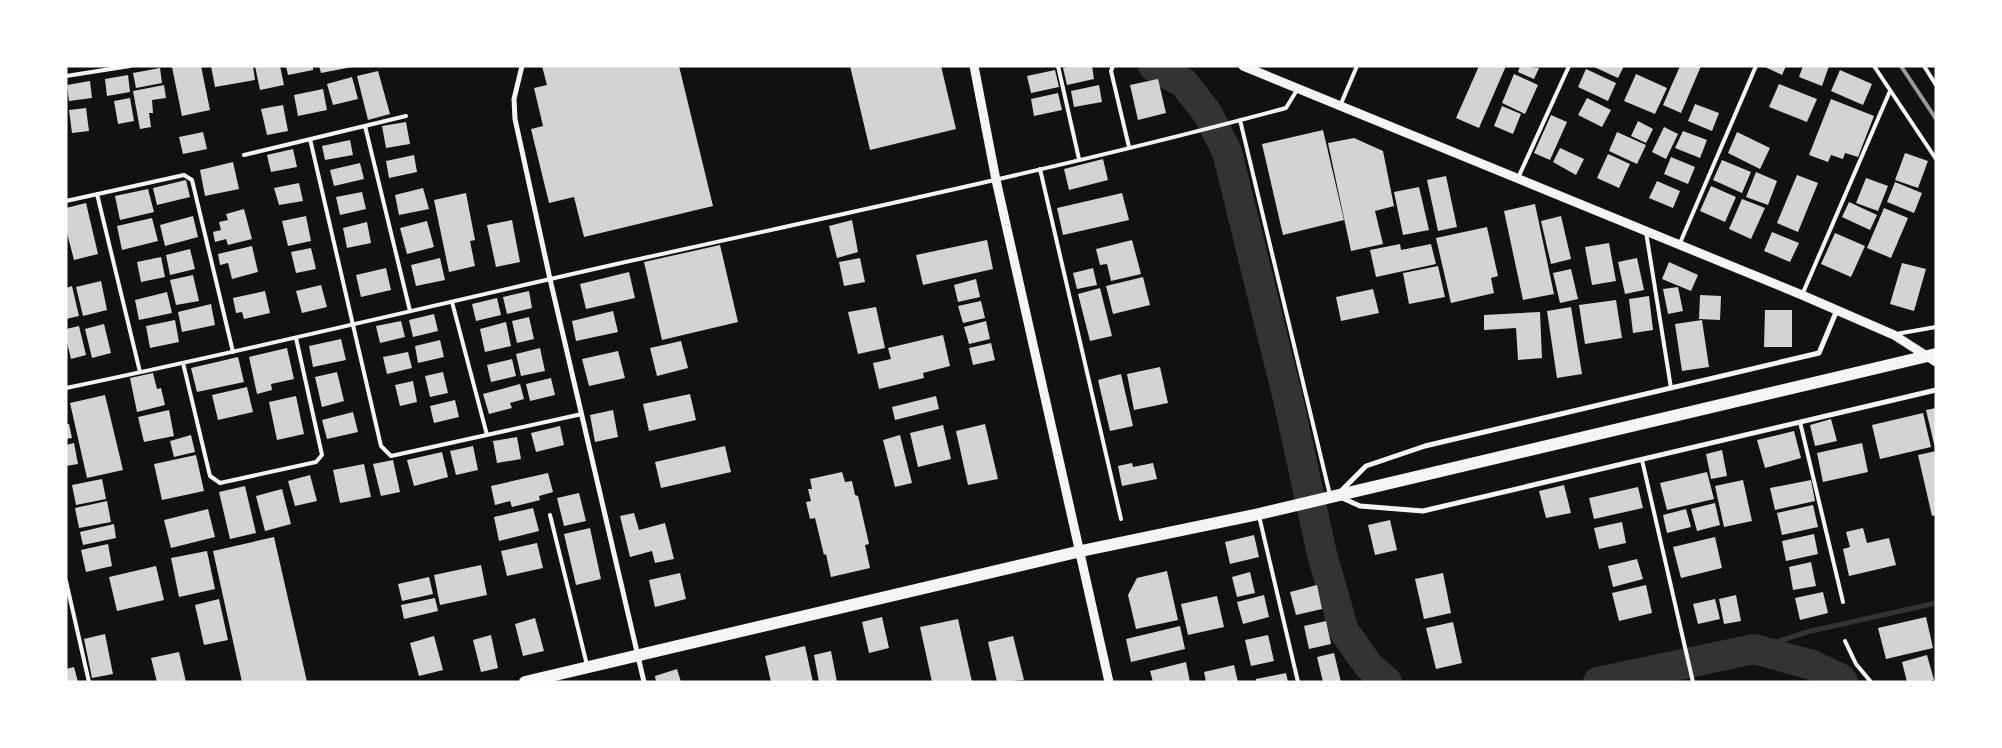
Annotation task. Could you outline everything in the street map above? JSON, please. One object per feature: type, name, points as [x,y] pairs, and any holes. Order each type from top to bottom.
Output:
[{"type":"main road","points":[[525,682],[1081,552],[1259,514],[1936,354]]},
{"type":"street","points":[[522,66],[514,99],[515,119],[550,279],[644,682]]},
{"type":"street","points":[[974,66],[996,180],[1109,682]]},
{"type":"street","points":[[1244,66],[1680,243],[1802,295],[1894,335],[1936,362]]},
{"type":"street","points":[[1330,497],[1366,466],[1425,446],[1819,353],[1837,310]]},
{"type":"street","points":[[1330,497],[1360,506],[1423,511],[1936,390]]},
{"type":"lane","points":[[66,76],[130,66]]},
{"type":"lane","points":[[1058,66],[1079,159]]},
{"type":"lane","points":[[1340,106],[1357,66]]},
{"type":"lane","points":[[1518,178],[1569,66]]},
{"type":"lane","points":[[1680,243],[1756,66]]},
{"type":"lane","points":[[1874,66],[1936,159]]},
{"type":"lane","points":[[1924,66],[1936,85]]},
{"type":"lane","points":[[1112,69],[1130,147]]},
{"type":"lane","points":[[66,388],[996,180],[1229,124],[1286,108],[1297,89]]},
{"type":"lane","points":[[1802,295],[1890,90]]},
{"type":"lane","points":[[244,155],[406,116]]},
{"type":"lane","points":[[1240,120],[1330,497]]},
{"type":"lane","points":[[365,126],[410,312]]},
{"type":"lane","points":[[310,139],[381,446],[391,456],[582,414]]},
{"type":"lane","points":[[1040,169],[1121,519]]},
{"type":"lane","points":[[66,201],[184,175],[192,180],[233,352]]},
{"type":"lane","points":[[98,194],[140,372]]},
{"type":"lane","points":[[1646,230],[1671,388]]},
{"type":"lane","points":[[452,302],[487,435]]},
{"type":"lane","points":[[1894,335],[1936,327]]},
{"type":"lane","points":[[183,363],[210,476],[220,483],[316,462],[322,455],[296,338]]},
{"type":"lane","points":[[1800,422],[1843,602]]},
{"type":"lane","points":[[1642,460],[1693,682]]},
{"type":"lane","points":[[1259,514],[1298,682]]},
{"type":"lane","points":[[550,515],[587,667]]},
{"type":"lane","points":[[66,581],[89,682]]},
{"type":"lane","points":[[1845,641],[1856,664],[1871,682]]},
{"type":"building","points":[[201,66],[210,110],[182,116],[172,67]]},
{"type":"building","points":[[211,66],[253,66],[255,80],[215,87]]},
{"type":"building","points":[[255,66],[280,66],[284,85],[260,90]]},
{"type":"building","points":[[286,66],[313,66],[313,70],[288,75]]},
{"type":"building","points":[[319,66],[352,66],[352,67],[321,73]]},
{"type":"building","points":[[542,66],[679,66],[713,206],[584,237],[574,197],[549,203],[531,129],[543,126],[534,88],[547,85]]},
{"type":"building","points":[[850,66],[941,66],[956,129],[870,150]]},
{"type":"building","points":[[1092,66],[1094,79],[1067,85],[1063,68]]},
{"type":"building","points":[[1479,66],[1506,66],[1479,128],[1456,118]]},
{"type":"building","points":[[1520,66],[1539,68],[1534,79],[1518,72]]},
{"type":"building","points":[[1592,66],[1624,66],[1618,78]]},
{"type":"building","points":[[1680,66],[1701,66],[1681,113],[1663,105]]},
{"type":"building","points":[[1763,66],[1786,66],[1782,75]]},
{"type":"building","points":[[1803,66],[1829,66],[1822,86],[1799,77]]},
{"type":"building","points":[[160,68],[162,83],[136,88],[133,73]]},
{"type":"building","points":[[1586,69],[1616,83],[1608,101],[1578,87]]},
{"type":"building","points":[[1055,70],[1059,87],[1031,93],[1027,76]]},
{"type":"building","points":[[1840,70],[1872,84],[1863,105],[1831,91]]},
{"type":"building","points":[[378,71],[390,114],[368,120],[357,76]]},
{"type":"building","points":[[1514,74],[1538,85],[1525,114],[1502,103]]},
{"type":"building","points":[[1636,74],[1667,88],[1655,114],[1624,101]]},
{"type":"building","points":[[128,75],[130,92],[107,96],[105,79]]},
{"type":"building","points":[[352,77],[358,99],[333,105],[327,84]]},
{"type":"building","points":[[1158,79],[1166,113],[1138,120],[1130,85]]},
{"type":"building","points":[[90,81],[92,98],[69,101],[67,85]]},
{"type":"building","points":[[1779,84],[1817,99],[1807,122],[1769,107]]},
{"type":"building","points":[[164,85],[166,98],[152,100],[153,113],[149,113],[151,127],[140,129],[133,91]]},
{"type":"building","points":[[1099,85],[1102,102],[1074,107],[1071,91]]},
{"type":"building","points":[[323,89],[327,110],[298,116],[294,95]]},
{"type":"building","points":[[1058,93],[1062,110],[1034,116],[1031,99]]},
{"type":"building","points":[[130,98],[134,121],[118,124],[114,101]]},
{"type":"building","points":[[1587,98],[1611,110],[1602,127],[1578,115]]},
{"type":"building","points":[[1831,99],[1874,116],[1858,157],[1845,153],[1843,159],[1831,155],[1828,162],[1809,155]]},
{"type":"building","points":[[1695,104],[1719,113],[1712,131],[1688,121]]},
{"type":"building","points":[[283,105],[288,131],[267,135],[261,109]]},
{"type":"building","points":[[1502,106],[1521,114],[1513,134],[1494,126]]},
{"type":"building","points":[[86,108],[89,131],[72,133],[69,110]]},
{"type":"building","points":[[1551,115],[1567,122],[1550,160],[1534,153]]},
{"type":"building","points":[[1638,121],[1653,129],[1646,143],[1631,136]]},
{"type":"building","points":[[406,122],[410,144],[386,148],[382,126]]},
{"type":"building","points":[[1664,127],[1678,134],[1666,159],[1652,152]]},
{"type":"building","points":[[1323,130],[1344,220],[1283,235],[1262,144]]},
{"type":"building","points":[[1683,131],[1707,140],[1700,158],[1675,148]]},
{"type":"building","points":[[203,132],[207,149],[183,154],[179,137]]},
{"type":"building","points":[[1617,132],[1646,145],[1637,164],[1609,151]]},
{"type":"building","points":[[1737,132],[1770,148],[1760,169],[1728,153]]},
{"type":"building","points":[[1354,138],[1383,151],[1394,206],[1375,211],[1383,244],[1351,251],[1328,143]]},
{"type":"building","points":[[350,140],[353,155],[325,160],[322,146]]},
{"type":"building","points":[[1560,148],[1584,159],[1576,175],[1553,162]]},
{"type":"building","points":[[293,149],[297,167],[271,172],[267,155]]},
{"type":"building","points":[[1905,153],[1928,161],[1918,188],[1895,180]]},
{"type":"building","points":[[1608,154],[1630,164],[1619,188],[1597,178]]},
{"type":"building","points":[[414,155],[417,172],[389,178],[386,161]]},
{"type":"building","points":[[1671,157],[1695,167],[1688,184],[1664,174]]},
{"type":"building","points":[[1103,159],[1108,180],[1069,190],[1064,169]]},
{"type":"building","points":[[1722,160],[1751,172],[1742,193],[1713,180]]},
{"type":"building","points":[[233,162],[239,189],[205,196],[200,170]]},
{"type":"building","points":[[360,163],[364,179],[334,186],[330,170]]},
{"type":"building","points":[[1756,172],[1777,181],[1768,205],[1746,197]]},
{"type":"building","points":[[1797,175],[1818,183],[1798,232],[1777,223]]},
{"type":"building","points":[[1446,176],[1457,227],[1438,231],[1427,180]]},
{"type":"building","points":[[1866,178],[1888,186],[1878,211],[1856,203]]},
{"type":"building","points":[[186,180],[190,197],[157,205],[153,188]]},
{"type":"building","points":[[1657,181],[1680,191],[1673,208],[1649,198]]},
{"type":"building","points":[[1895,182],[1922,193],[1914,213],[1887,202]]},
{"type":"building","points":[[299,183],[303,201],[279,205],[274,188]]},
{"type":"building","points":[[1711,186],[1736,197],[1725,222],[1700,211]]},
{"type":"building","points":[[1419,187],[1429,230],[1403,235],[1394,192]]},
{"type":"building","points":[[423,188],[429,209],[399,215],[395,195]]},
{"type":"building","points":[[148,189],[154,212],[120,220],[115,196]]},
{"type":"building","points":[[362,192],[366,209],[340,215],[336,197]]},
{"type":"building","points":[[466,193],[475,240],[470,241],[475,266],[449,272],[434,200]]},
{"type":"building","points":[[1122,193],[1129,220],[1063,235],[1057,208]]},
{"type":"building","points":[[1742,199],[1765,208],[1751,239],[1729,229]]},
{"type":"building","points":[[1849,202],[1877,215],[1870,230],[1842,217]]},
{"type":"building","points":[[86,203],[98,254],[74,260],[66,229],[66,208]]},
{"type":"building","points":[[1535,204],[1554,294],[1523,300],[1504,211]]},
{"type":"building","points":[[1884,208],[1908,218],[1891,258],[1867,248]]},
{"type":"building","points":[[244,209],[252,239],[228,245],[226,239],[215,242],[213,232],[221,230],[219,222],[228,220],[226,214]]},
{"type":"building","points":[[193,216],[198,237],[165,246],[160,225]]},
{"type":"building","points":[[306,216],[311,241],[288,246],[282,221]]},
{"type":"building","points":[[1561,216],[1571,259],[1551,264],[1541,221]]},
{"type":"building","points":[[152,218],[158,241],[122,250],[117,226]]},
{"type":"building","points":[[512,220],[520,262],[496,267],[487,225]]},
{"type":"building","points":[[852,220],[858,252],[837,258],[829,226]]},
{"type":"building","points":[[427,221],[434,247],[407,254],[400,228]]},
{"type":"building","points":[[367,222],[371,243],[347,248],[343,228]]},
{"type":"building","points":[[1487,227],[1498,276],[1491,278],[1494,293],[1451,303],[1436,238]]},
{"type":"building","points":[[1772,232],[1799,243],[1790,262],[1764,251]]},
{"type":"building","points":[[1835,233],[1865,246],[1851,277],[1821,264]]},
{"type":"building","points":[[987,240],[993,269],[923,285],[916,255]]},
{"type":"building","points":[[1132,240],[1141,274],[1111,281],[1107,264],[1100,265],[1096,249]]},
{"type":"building","points":[[1609,243],[1616,281],[1592,285],[1585,247]]},
{"type":"building","points":[[1400,244],[1401,250],[1431,244],[1436,264],[1376,277],[1370,250]]},
{"type":"building","points":[[720,245],[738,322],[662,340],[644,262]]},
{"type":"building","points":[[252,246],[258,272],[232,279],[228,263],[220,265],[218,254]]},
{"type":"building","points":[[311,248],[316,269],[296,273],[291,252]]},
{"type":"building","points":[[190,249],[195,269],[170,275],[166,255]]},
{"type":"building","points":[[161,257],[165,277],[141,282],[137,262]]},
{"type":"building","points":[[440,258],[445,280],[416,286],[411,265]]},
{"type":"building","points":[[860,258],[865,282],[844,286],[839,262]]},
{"type":"building","points":[[1637,258],[1644,290],[1625,294],[1618,262]]},
{"type":"building","points":[[1669,262],[1698,275],[1691,291],[1662,279]]},
{"type":"building","points":[[1902,263],[1926,269],[1914,311],[1890,304]]},
{"type":"building","points":[[1438,266],[1445,297],[1409,304],[1403,273]]},
{"type":"building","points":[[386,268],[391,290],[361,297],[356,275]]},
{"type":"building","points":[[1093,268],[1097,285],[1077,289],[1073,273]]},
{"type":"building","points":[[1571,269],[1578,299],[1560,303],[1553,273]]},
{"type":"building","points":[[629,272],[635,298],[586,309],[580,284]]},
{"type":"building","points":[[193,275],[199,301],[176,305],[170,280]]},
{"type":"building","points":[[1143,277],[1150,305],[1113,314],[1106,286]]},
{"type":"building","points":[[976,279],[980,297],[958,302],[954,285]]},
{"type":"building","points":[[101,281],[107,310],[83,316],[76,287]]},
{"type":"building","points":[[321,285],[327,307],[302,313],[296,291]]},
{"type":"building","points":[[72,286],[79,316],[66,319],[66,288]]},
{"type":"building","points":[[1678,287],[1683,311],[1668,314],[1663,289]]},
{"type":"building","points":[[1100,288],[1112,336],[1090,341],[1078,294]]},
{"type":"building","points":[[1373,289],[1379,313],[1341,321],[1336,297]]},
{"type":"building","points":[[265,291],[270,313],[244,319],[242,312],[236,313],[233,298]]},
{"type":"building","points":[[529,291],[532,308],[507,314],[503,297]]},
{"type":"building","points":[[167,292],[172,313],[139,320],[135,300]]},
{"type":"building","points":[[1700,295],[1721,296],[1720,320],[1699,319]]},
{"type":"building","points":[[1649,296],[1653,330],[1633,333],[1629,299]]},
{"type":"building","points":[[497,298],[501,315],[476,321],[472,304]]},
{"type":"building","points":[[1616,300],[1622,338],[1585,344],[1579,305]]},
{"type":"building","points":[[981,301],[985,318],[963,323],[958,306]]},
{"type":"building","points":[[211,304],[215,325],[182,332],[178,312]]},
{"type":"building","points":[[876,307],[885,348],[858,354],[848,312]]},
{"type":"building","points":[[1571,307],[1582,374],[1557,378],[1547,311]]},
{"type":"building","points":[[1765,310],[1792,310],[1792,347],[1764,347]]},
{"type":"building","points":[[613,311],[618,332],[576,341],[572,321]]},
{"type":"building","points":[[1540,312],[1542,358],[1518,360],[1516,328],[1484,330],[1484,315]]},
{"type":"building","points":[[434,314],[438,331],[413,337],[409,320]]},
{"type":"building","points":[[529,317],[534,339],[517,343],[512,321]]},
{"type":"building","points":[[175,320],[179,342],[150,348],[146,326]]},
{"type":"building","points":[[1702,320],[1709,367],[1682,371],[1675,324]]},
{"type":"building","points":[[401,321],[405,337],[380,343],[376,326]]},
{"type":"building","points":[[986,321],[990,339],[969,344],[964,327]]},
{"type":"building","points":[[506,322],[511,346],[485,352],[480,329]]},
{"type":"building","points":[[104,324],[111,353],[92,358],[85,329]]},
{"type":"building","points":[[79,326],[86,355],[71,359],[66,329]]},
{"type":"building","points":[[943,335],[950,366],[923,373],[924,378],[879,389],[873,363],[891,359],[888,348]]},
{"type":"building","points":[[341,339],[346,360],[313,367],[309,346]]},
{"type":"building","points":[[440,340],[444,357],[418,363],[415,346]]},
{"type":"building","points":[[681,341],[688,368],[657,376],[650,348]]},
{"type":"building","points":[[991,343],[995,360],[973,365],[969,348]]},
{"type":"building","points":[[287,348],[294,379],[271,384],[272,390],[257,394],[249,357]]},
{"type":"building","points":[[540,348],[545,371],[521,376],[516,354]]},
{"type":"building","points":[[618,351],[625,378],[589,386],[582,359]]},
{"type":"building","points":[[408,352],[412,368],[387,374],[383,357]]},
{"type":"building","points":[[238,357],[244,382],[197,392],[191,368]]},
{"type":"building","points":[[512,359],[516,376],[491,382],[487,365]]},
{"type":"building","points":[[1160,367],[1168,403],[1134,410],[1127,374]]},
{"type":"building","points":[[337,372],[344,401],[322,407],[315,377]]},
{"type":"building","points":[[443,372],[448,393],[430,397],[425,376]]},
{"type":"building","points":[[153,373],[157,389],[161,388],[165,405],[137,412],[130,378]]},
{"type":"building","points":[[1121,374],[1133,426],[1110,431],[1098,380]]},
{"type":"building","points":[[551,378],[555,395],[530,401],[526,384]]},
{"type":"building","points":[[413,381],[417,402],[400,406],[395,385]]},
{"type":"building","points":[[520,384],[524,399],[510,403],[512,408],[489,414],[483,394]]},
{"type":"building","points":[[247,387],[253,412],[218,420],[212,395]]},
{"type":"building","points":[[690,394],[696,420],[649,431],[643,404]]},
{"type":"building","points":[[105,395],[123,470],[87,478],[70,403]]},
{"type":"building","points":[[296,396],[304,434],[277,440],[269,402]]},
{"type":"building","points":[[936,396],[939,409],[895,420],[892,407]]},
{"type":"building","points":[[455,400],[459,417],[434,423],[430,406]]},
{"type":"building","points":[[1936,408],[1936,448],[1935,448],[1926,410]]},
{"type":"building","points":[[169,410],[174,436],[144,442],[138,417]]},
{"type":"building","points":[[613,410],[618,437],[595,442],[590,415]]},
{"type":"building","points":[[353,412],[358,432],[327,439],[322,420]]},
{"type":"building","points":[[1923,413],[1931,447],[1880,459],[1872,425]]},
{"type":"building","points":[[1831,419],[1837,441],[1815,446],[1810,425]]},
{"type":"building","points":[[66,424],[69,424],[72,438],[66,439]]},
{"type":"building","points":[[985,424],[998,479],[968,485],[956,431]]},
{"type":"building","points":[[943,425],[951,459],[918,467],[910,433]]},
{"type":"building","points":[[560,426],[564,445],[536,452],[531,433]]},
{"type":"building","points":[[1794,431],[1801,458],[1765,468],[1757,440]]},
{"type":"building","points":[[191,435],[195,452],[174,457],[170,441]]},
{"type":"building","points":[[900,435],[912,483],[895,487],[883,440]]},
{"type":"building","points":[[517,437],[521,459],[497,463],[493,441]]},
{"type":"building","points":[[74,443],[78,464],[66,466],[66,445]]},
{"type":"building","points":[[1862,443],[1868,472],[1823,482],[1817,453]]},
{"type":"building","points":[[473,446],[478,470],[456,475],[450,451]]},
{"type":"building","points":[[725,446],[731,472],[661,488],[655,462]]},
{"type":"building","points":[[1722,450],[1727,476],[1711,479],[1706,454]]},
{"type":"building","points":[[1936,451],[1936,515],[1932,516],[1918,455]]},
{"type":"building","points":[[442,452],[448,477],[414,486],[407,460]]},
{"type":"building","points":[[196,455],[204,491],[162,500],[154,464]]},
{"type":"building","points":[[393,460],[400,492],[381,496],[373,464]]},
{"type":"building","points":[[1132,463],[1133,467],[1153,463],[1157,479],[1122,486],[1118,466]]},
{"type":"building","points":[[364,464],[371,497],[340,503],[333,470]]},
{"type":"building","points":[[842,472],[845,482],[852,481],[855,495],[858,496],[869,544],[865,545],[870,568],[831,577],[815,518],[810,519],[806,502],[811,501],[808,489],[812,489],[810,479]]},
{"type":"building","points":[[1707,472],[1714,499],[1667,510],[1660,483]]},
{"type":"building","points":[[548,473],[553,492],[539,496],[540,500],[512,507],[510,501],[495,505],[491,486]]},
{"type":"building","points":[[310,475],[317,501],[295,506],[288,481]]},
{"type":"building","points":[[102,479],[106,499],[76,505],[72,485]]},
{"type":"building","points":[[1743,480],[1752,521],[1724,527],[1715,486]]},
{"type":"building","points":[[1811,480],[1815,501],[1775,510],[1770,488]]},
{"type":"building","points":[[1564,485],[1571,513],[1546,518],[1539,491]]},
{"type":"building","points":[[245,486],[256,533],[230,539],[219,492]]},
{"type":"building","points":[[1638,487],[1643,508],[1594,519],[1589,498]]},
{"type":"building","points":[[282,489],[291,524],[265,531],[256,496]]},
{"type":"building","points":[[579,493],[586,521],[564,526],[557,498]]},
{"type":"building","points":[[107,501],[111,522],[79,528],[75,508]]},
{"type":"building","points":[[1715,503],[1720,525],[1697,531],[1691,509]]},
{"type":"building","points":[[1813,505],[1818,527],[1782,535],[1777,513]]},
{"type":"building","points":[[533,508],[539,531],[499,541],[494,517]]},
{"type":"building","points":[[208,509],[215,537],[171,548],[164,520]]},
{"type":"building","points":[[1686,509],[1691,527],[1667,533],[1663,515]]},
{"type":"building","points":[[634,513],[639,530],[665,523],[674,559],[655,563],[652,551],[630,557],[620,516]]},
{"type":"building","points":[[1390,520],[1397,550],[1375,555],[1368,525]]},
{"type":"building","points":[[1622,522],[1626,543],[1599,549],[1594,528]]},
{"type":"building","points":[[114,524],[116,538],[83,545],[80,532]]},
{"type":"building","points":[[590,528],[601,579],[576,585],[564,534]]},
{"type":"building","points":[[1863,528],[1867,543],[1889,538],[1896,565],[1849,576],[1843,549],[1850,547],[1846,532]]},
{"type":"building","points":[[1814,534],[1818,554],[1786,561],[1782,541]]},
{"type":"building","points":[[1254,535],[1259,557],[1230,564],[1225,542]]},
{"type":"building","points":[[274,537],[307,682],[242,682],[213,551]]},
{"type":"building","points":[[1715,537],[1722,568],[1681,578],[1673,547]]},
{"type":"building","points":[[537,543],[543,568],[507,576],[501,551]]},
{"type":"building","points":[[108,544],[112,566],[86,572],[81,550]]},
{"type":"building","points":[[207,551],[215,589],[179,597],[171,558]]},
{"type":"building","points":[[1637,559],[1643,579],[1613,587],[1608,566]]},
{"type":"building","points":[[1811,562],[1816,586],[1793,590],[1789,567]]},
{"type":"building","points":[[481,565],[487,595],[440,605],[434,575]]},
{"type":"building","points":[[156,566],[164,600],[117,611],[109,577]]},
{"type":"building","points":[[1167,571],[1178,620],[1136,629],[1128,595],[1137,578]]},
{"type":"building","points":[[1250,572],[1255,593],[1237,597],[1232,577]]},
{"type":"building","points":[[680,573],[686,599],[655,607],[649,580]]},
{"type":"building","points":[[1443,573],[1451,613],[1424,619],[1415,579]]},
{"type":"building","points":[[429,577],[433,594],[402,601],[398,584]]},
{"type":"building","points":[[1317,585],[1322,609],[1296,615],[1290,592]]},
{"type":"building","points":[[1646,585],[1652,613],[1619,621],[1612,593]]},
{"type":"building","points":[[1823,592],[1828,613],[1800,620],[1795,598]]},
{"type":"building","points":[[1264,595],[1269,617],[1243,624],[1237,602]]},
{"type":"building","points":[[1736,595],[1741,621],[1724,624],[1719,599]]},
{"type":"building","points":[[1217,596],[1224,627],[1188,635],[1181,604]]},
{"type":"building","points":[[435,598],[438,611],[404,619],[401,605]]},
{"type":"building","points":[[219,599],[228,640],[204,645],[195,605]]},
{"type":"building","points":[[1715,599],[1720,619],[1698,624],[1693,604]]},
{"type":"building","points":[[882,617],[889,648],[869,653],[862,622]]},
{"type":"building","points":[[1926,617],[1933,648],[1886,659],[1878,628]]},
{"type":"building","points":[[535,618],[544,651],[523,656],[515,624]]},
{"type":"building","points":[[958,619],[972,682],[932,682],[920,627]]},
{"type":"building","points":[[1326,621],[1331,644],[1309,649],[1304,626]]},
{"type":"building","points":[[1453,622],[1462,663],[1436,669],[1426,628]]},
{"type":"building","points":[[1180,626],[1185,649],[1131,662],[1126,639]]},
{"type":"building","points":[[105,634],[113,674],[92,678],[84,639]]},
{"type":"building","points":[[491,635],[498,668],[481,672],[473,640]]},
{"type":"building","points":[[1268,635],[1274,661],[1251,666],[1245,640]]},
{"type":"building","points":[[434,636],[443,670],[419,676],[410,643]]},
{"type":"building","points":[[1013,636],[1024,680],[997,682],[988,642]]},
{"type":"building","points":[[805,646],[813,682],[771,682],[765,656]]},
{"type":"building","points":[[831,651],[837,682],[819,682],[814,655]]},
{"type":"building","points":[[179,652],[186,682],[157,682],[151,658]]},
{"type":"building","points":[[1334,653],[1341,682],[1323,682],[1317,657]]},
{"type":"building","points":[[1927,655],[1934,680],[1907,682],[1902,662]]},
{"type":"building","points":[[1186,662],[1190,682],[1153,682],[1150,671]]},
{"type":"building","points":[[1234,665],[1238,682],[1206,682],[1204,672]]},
{"type":"building","points":[[74,667],[78,682],[66,682],[66,669]]},
{"type":"building","points":[[677,669],[681,682],[656,682],[655,676]]},
{"type":"building","points":[[1286,673],[1288,682],[1256,682],[1256,679]]},
{"type":"waterway","points":[[1153,66],[1184,83],[1208,114],[1227,152],[1288,399],[1322,554],[1344,631],[1368,665],[1387,682]]},
{"type":"waterway","points":[[1754,649],[1807,632],[1936,603]]},
{"type":"waterway","points":[[1598,682],[1754,649],[1812,665],[1840,678],[1843,682]]},
{"type":"railway","points":[[1901,66],[1936,119]]}]
